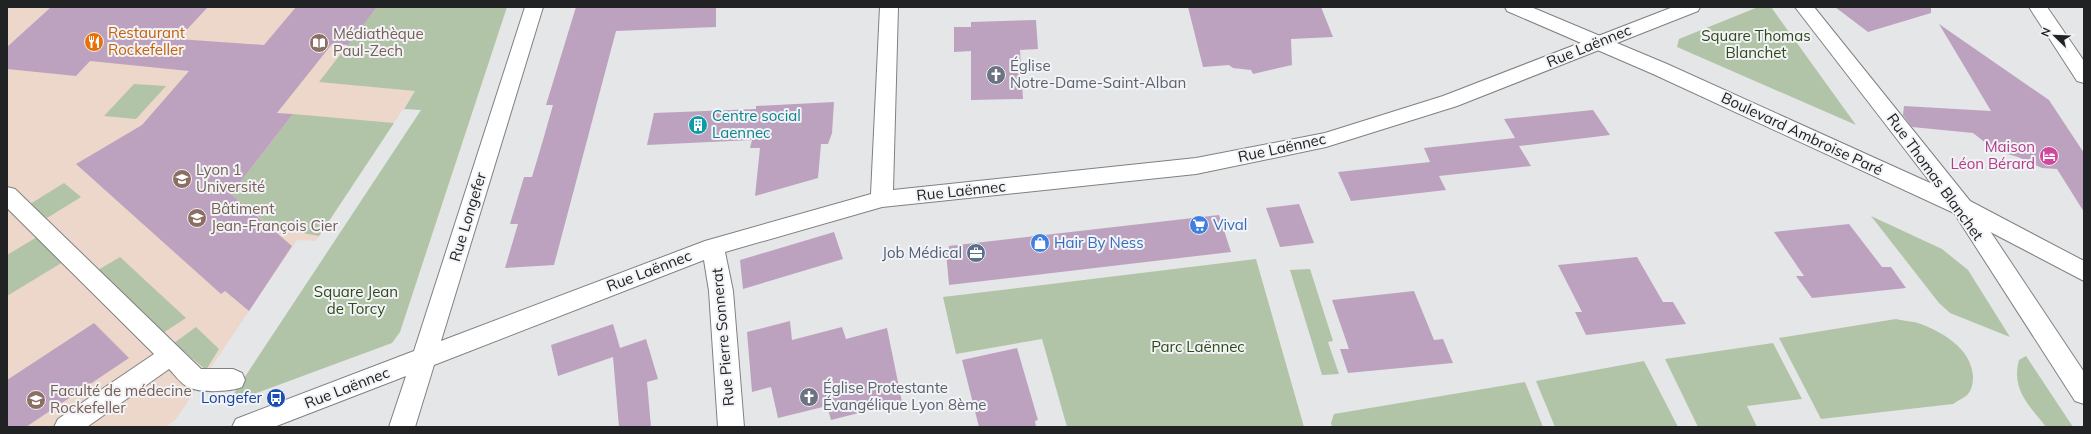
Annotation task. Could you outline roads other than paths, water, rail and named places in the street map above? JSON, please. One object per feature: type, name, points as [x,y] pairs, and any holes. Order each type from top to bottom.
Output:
[{"type":"street","name":"Rue Longefer","points":[[402,427],[534,7]]},
{"type":"street","points":[[882,199],[889,7]]},
{"type":"street","name":"Boulevard Ambroise Paré","points":[[1514,7],[1599,42],[1962,207],[2084,272]]},
{"type":"street","name":"Rue Laënnec","points":[[245,427],[713,247],[882,199],[1196,166],[1326,140],[1450,101],[1691,7]]},
{"type":"street","name":"Rue Thomas Blanchet","points":[[1804,7],[1962,207],[2084,390]]},
{"type":"street","points":[[2038,7],[2084,76]]},
{"type":"street","points":[[7,195],[195,379],[233,380]]},
{"type":"street","name":"Rue Pierre Sonnerat","points":[[713,247],[720,291],[731,427]]},
{"type":"street","points":[[67,427],[171,355]]},
{"type":"place","name":"Restaurant Rockefeller","points":[[94,42]]},
{"type":"place","name":"Médiathèque Paul-Zech","points":[[319,43]]},
{"type":"place","name":"Église Notre-Dame-Saint-Alban","points":[[996,75]]},
{"type":"place","name":"Centre social Laennec","points":[[698,125]]},
{"type":"place","name":"Maison Léon Bérard","points":[[2049,156]]},
{"type":"place","name":"Lyon 1 Université","points":[[182,179]]},
{"type":"place","name":"Bâtiment Jean-François Cier","points":[[197,218]]},
{"type":"place","name":"Vival","points":[[1199,225]]},
{"type":"place","name":"Hair By Ness","points":[[1040,243]]},
{"type":"place","name":"Job Médical","points":[[976,253]]},
{"type":"place","name":"Église Protestante Évangélique Lyon 8ème","points":[[809,397]]},
{"type":"place","name":"Longefer","points":[[276,398]]},
{"type":"place","name":"Faculté de médecine Rockefeller","points":[[36,400]]},
{"type":"park label","name":"Square Thomas Blanchet","points":[[1756,44]]},
{"type":"park label","name":"Square Jean de Torcy","points":[[356,300]]},
{"type":"park label","name":"Parc Laënnec","points":[[1198,347]]}]
